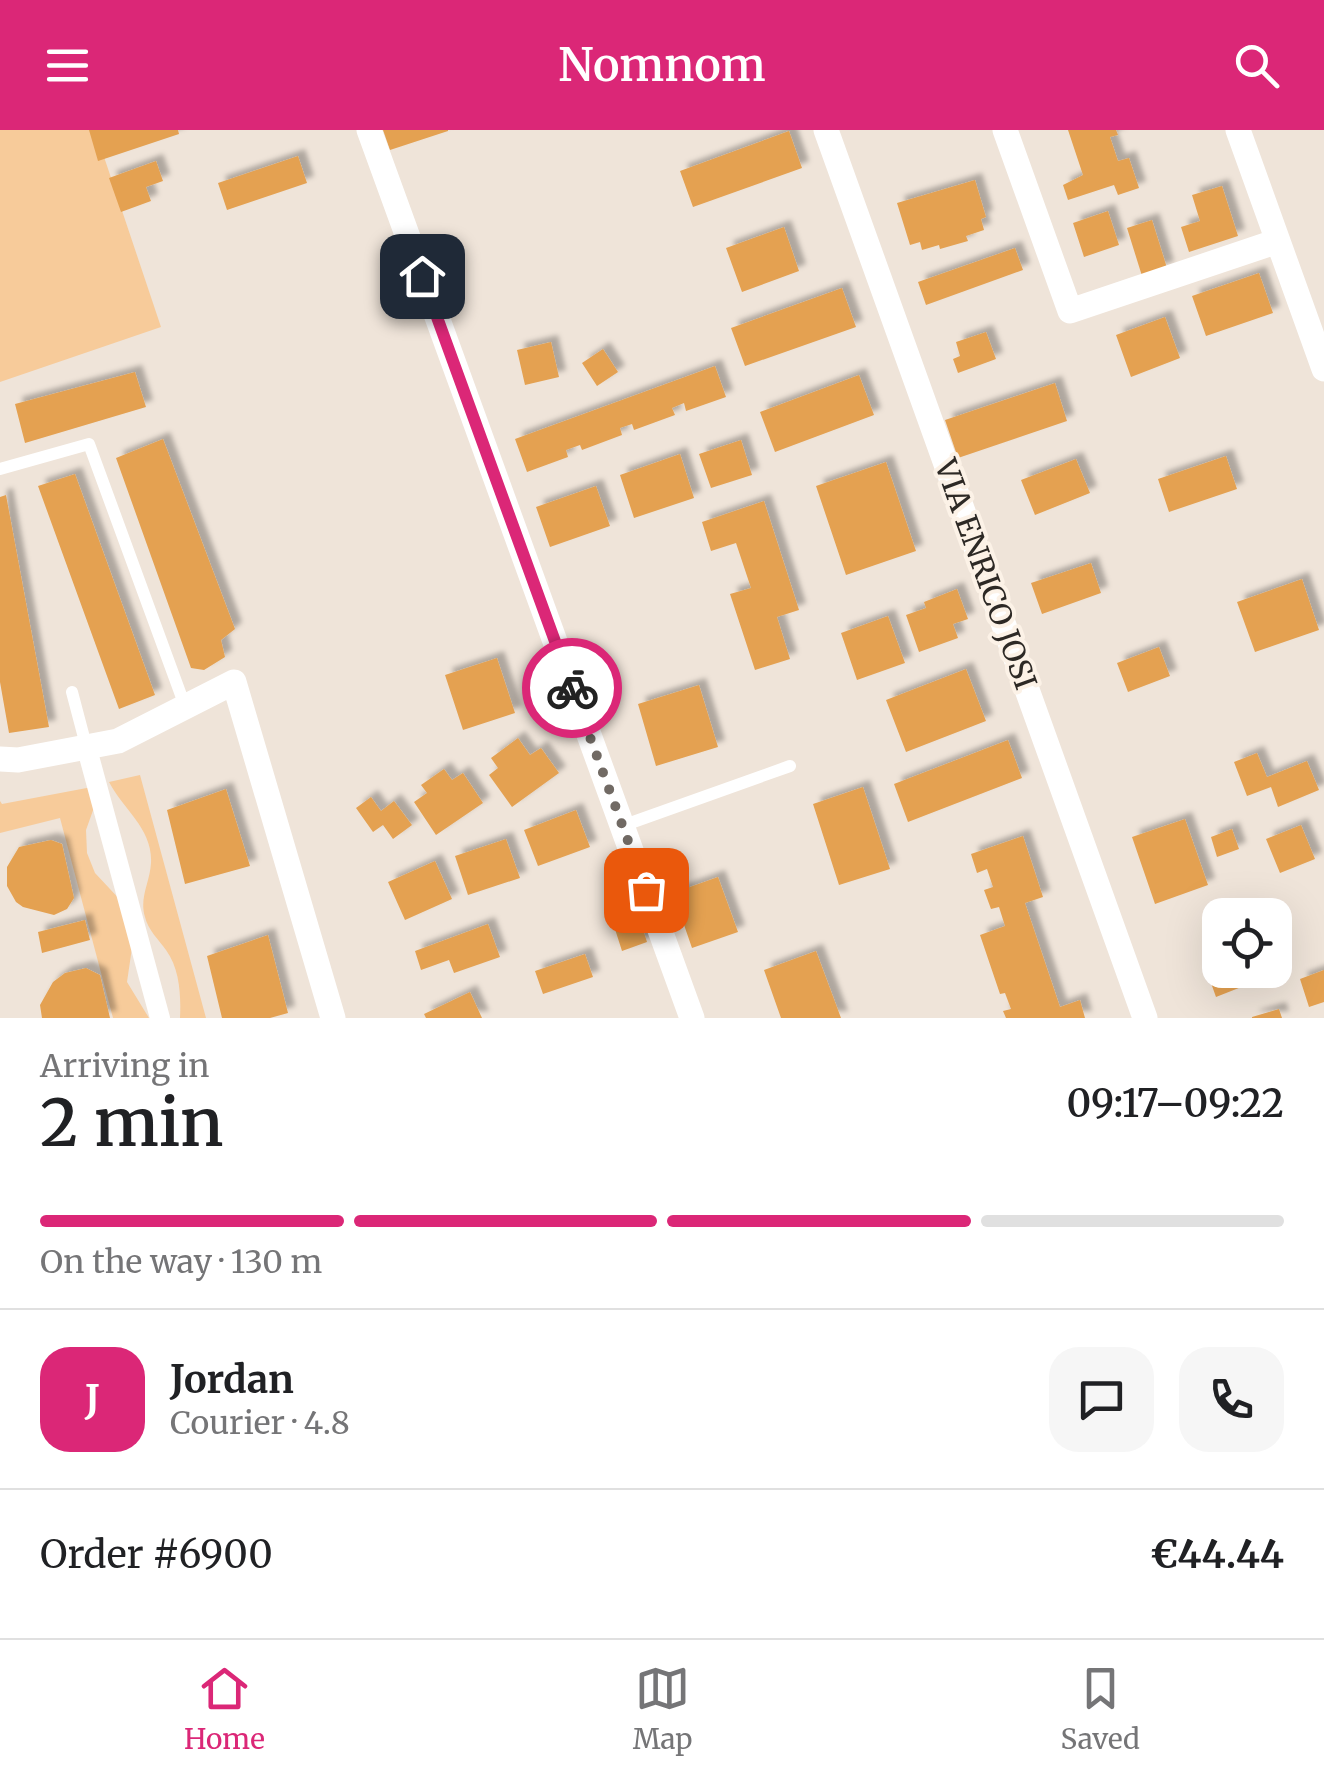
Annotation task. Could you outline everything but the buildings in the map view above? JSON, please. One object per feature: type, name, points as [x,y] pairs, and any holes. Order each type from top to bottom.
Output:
[{"type":"street","points":[[369,130],[692,1018]]},
{"type":"street","name":"VIA ENRICO JOSI","points":[[826,130],[1145,1018]]},
{"type":"street","points":[[1005,130],[1070,311],[1278,241]]},
{"type":"street","points":[[1238,130],[1324,369]]},
{"type":"street","points":[[0,759],[18,760],[118,741],[234,682],[333,1018]]},
{"type":"street","points":[[87,749],[160,1018]]},
{"type":"lane","points":[[0,469],[89,444],[185,706]]},
{"type":"lane","points":[[72,692],[87,749]]},
{"type":"lane","points":[[622,826],[790,766]]},
{"type":"shaded area","points":[[0,130],[95,130],[161,327],[0,382]]},
{"type":"shaded area","points":[[140,775],[206,1018],[180,1018],[177,974],[145,917],[143,903],[150,851],[142,830],[109,782]]},
{"type":"shaded area","points":[[92,787],[96,802],[86,830],[87,853],[95,873],[124,904],[133,941],[127,982],[149,1018],[113,1018],[60,818],[0,833],[0,801],[2,804]]},
{"type":"way so far","points":[[572,688],[646,890]]},
{"type":"route","points":[[422,276],[572,688]]}]
